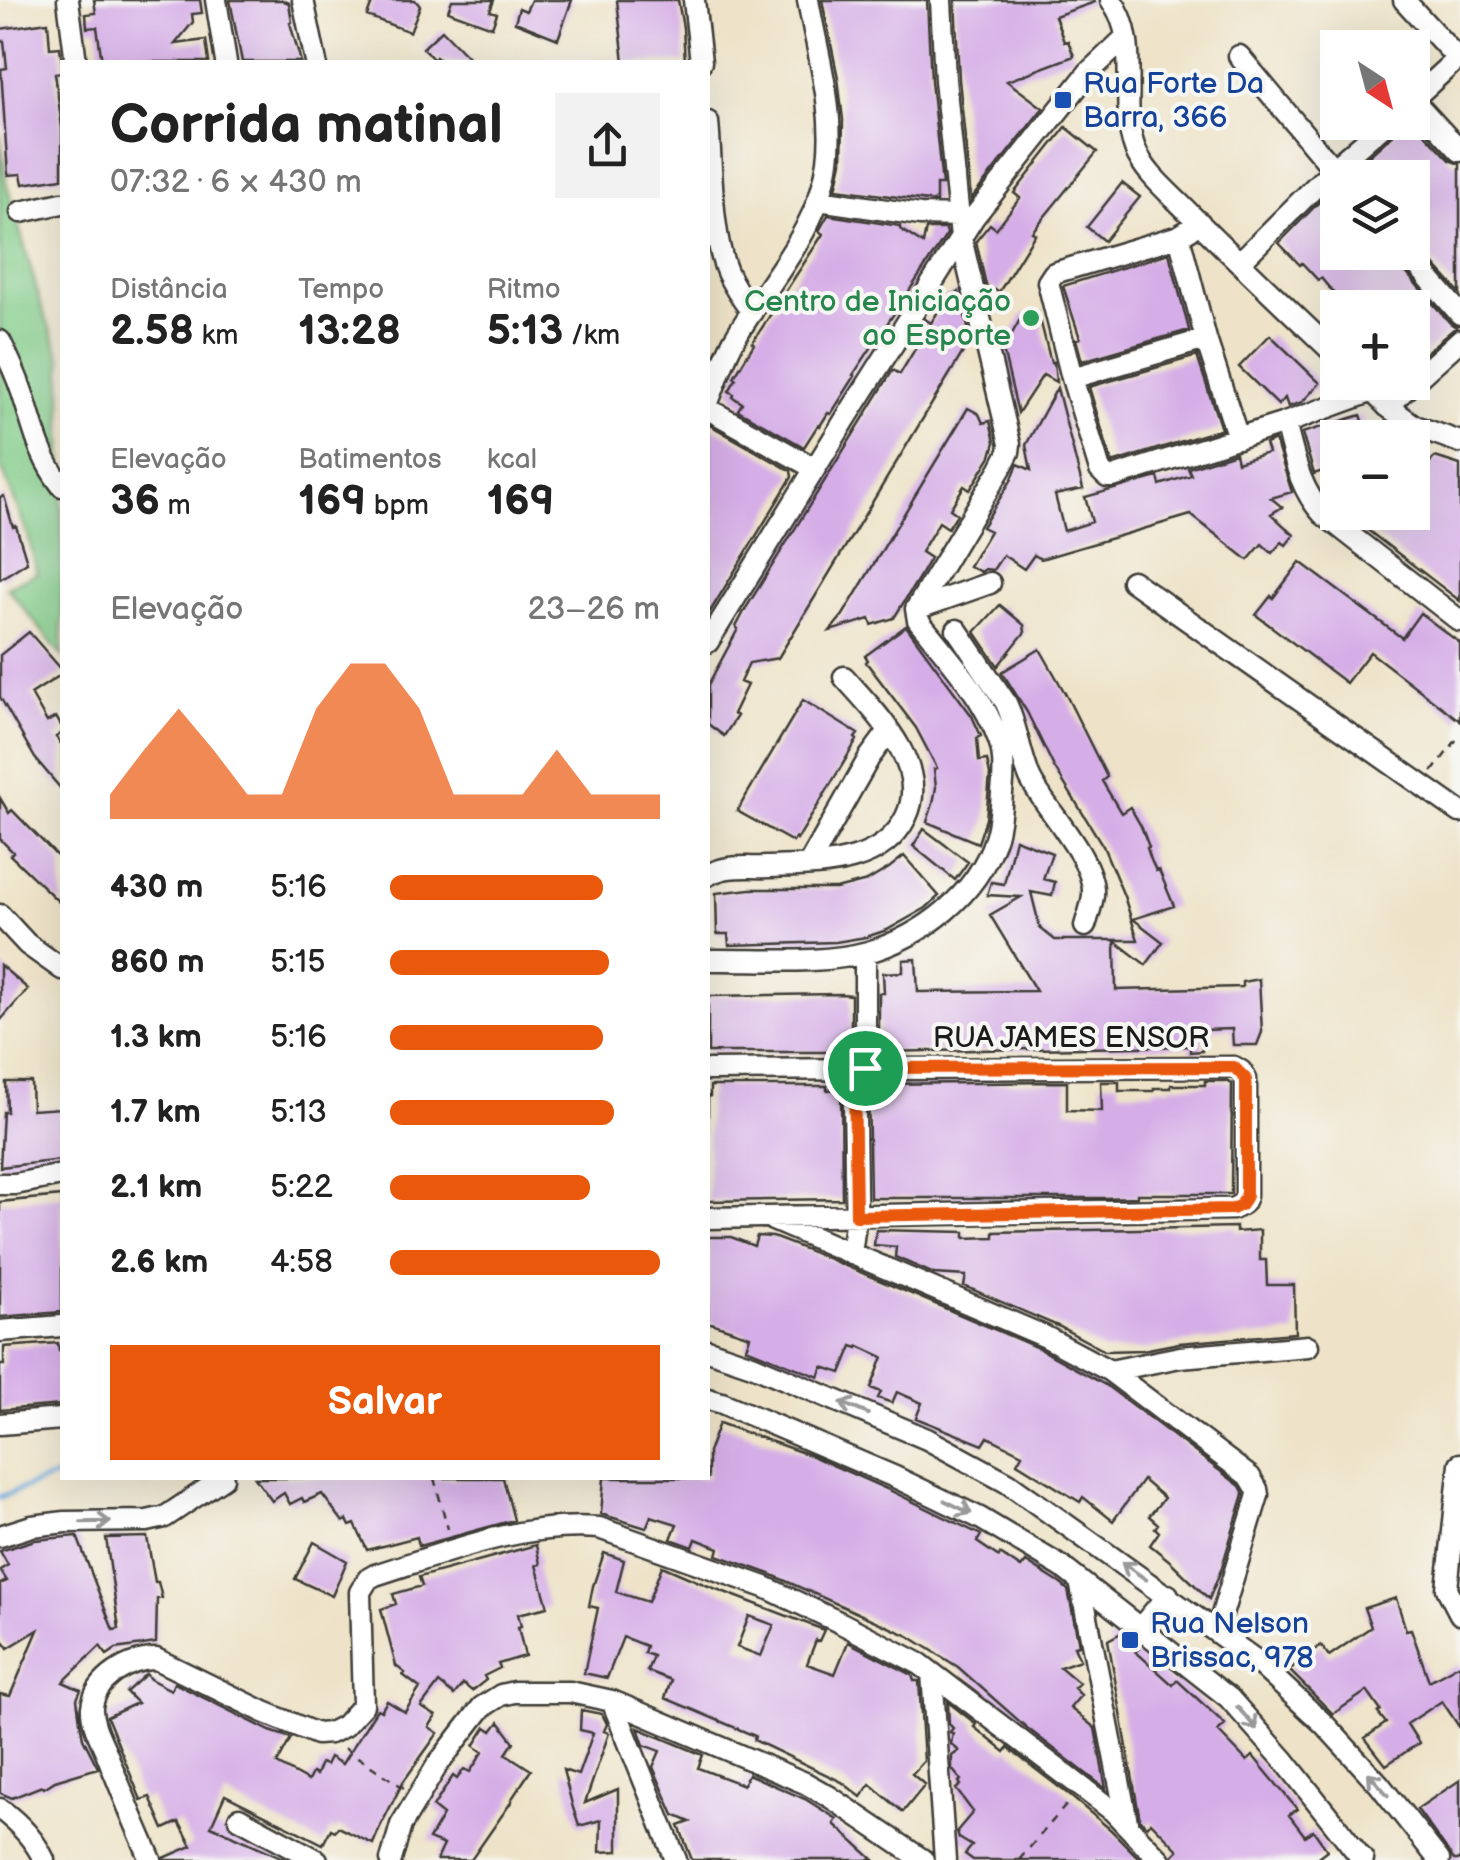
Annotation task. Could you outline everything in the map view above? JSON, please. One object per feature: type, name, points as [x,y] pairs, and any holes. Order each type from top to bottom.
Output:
[{"type":"street","points":[[68,0],[76,60]]},
{"type":"street","points":[[216,0],[226,60]]},
{"type":"street","points":[[303,0],[316,60]]},
{"type":"street","points":[[694,0],[700,60]]},
{"type":"street","points":[[710,399],[720,366],[800,240],[819,200],[828,162],[828,110],[808,0]]},
{"type":"street","points":[[710,960],[826,958],[893,943],[923,928],[956,900],[974,879],[995,838],[1003,786],[1001,746],[993,724],[918,620],[916,609],[1010,452],[960,238],[941,0]]},
{"type":"street","points":[[1110,0],[1118,9],[1126,37],[1131,132],[1148,170],[1320,340]]},
{"type":"street","points":[[1404,0],[1458,57],[1430,84]]},
{"type":"street","points":[[710,639],[974,217],[1089,72],[1126,37]]},
{"type":"street","points":[[1239,56],[1325,160]]},
{"type":"street","points":[[1430,118],[1460,150]]},
{"type":"street","points":[[1349,160],[1368,140]]},
{"type":"street","points":[[710,145],[724,266],[752,312]]},
{"type":"street","points":[[1240,262],[1320,188]]},
{"type":"street","points":[[819,200],[920,215],[959,216]]},
{"type":"street","points":[[21,212],[60,203]]},
{"type":"street","points":[[1200,224],[1179,236],[1049,278],[1072,378],[1100,470],[1107,477],[1354,400]]},
{"type":"street","points":[[1179,236],[1238,438]]},
{"type":"street","points":[[1422,270],[1460,314]]},
{"type":"street","points":[[1072,378],[1206,339]]},
{"type":"street","points":[[0,340],[21,389],[36,442],[60,483]]},
{"type":"street","points":[[1430,358],[1460,340]]},
{"type":"street","points":[[1383,400],[1420,429],[1460,442]]},
{"type":"street","points":[[710,407],[814,468]]},
{"type":"street","points":[[1285,424],[1302,484],[1313,503],[1460,621]]},
{"type":"street","points":[[1132,580],[1460,812]]},
{"type":"street","points":[[916,609],[990,583]]},
{"type":"street","points":[[956,630],[1006,703],[1031,779],[1075,846],[1092,883],[1085,926]]},
{"type":"street","points":[[710,873],[722,868],[853,860],[872,852],[904,822],[913,792],[907,761],[889,730],[844,677]]},
{"type":"street","points":[[809,864],[889,730]]},
{"type":"street","points":[[1003,786],[1031,779]]},
{"type":"street","points":[[0,915],[28,944],[60,968]]},
{"type":"street","points":[[851,1254],[856,1216],[865,952]]},
{"type":"street","name":"RUA JAMES ENSOR","points":[[710,1070],[1234,1067],[1246,1079],[1246,1196],[1233,1209],[710,1218]]},
{"type":"street","points":[[0,1184],[60,1174]]},
{"type":"street","points":[[767,1218],[1044,1336],[1110,1371],[1250,1477],[1258,1496],[1217,1631]]},
{"type":"street","points":[[0,1331],[60,1326]]},
{"type":"street","points":[[1110,1371],[1180,1357],[1308,1346]]},
{"type":"street","points":[[710,1351],[927,1439],[1008,1483],[1254,1659],[1324,1724],[1380,1784],[1439,1860]]},
{"type":"street","points":[[710,1400],[895,1477],[980,1518],[1080,1581],[1230,1698],[1363,1860]]},
{"type":"street","points":[[0,1424],[60,1419]]},
{"type":"street","points":[[1460,1464],[1453,1590],[1460,1614]]},
{"type":"street","points":[[0,1536],[32,1526],[65,1522],[147,1521],[164,1517],[220,1480]]},
{"type":"street","points":[[151,1860],[93,1720],[94,1699],[114,1674],[136,1660],[156,1659],[264,1712],[317,1734],[330,1733],[344,1726],[363,1705],[363,1585],[375,1575],[453,1550],[554,1527],[599,1528],[764,1587],[841,1623],[932,1673],[1126,1822],[1160,1860]]},
{"type":"street","points":[[1080,1581],[1126,1822]]},
{"type":"street","points":[[1141,1627],[1168,1595]]},
{"type":"street","points":[[932,1673],[945,1860]]},
{"type":"street","points":[[391,1860],[401,1825],[438,1764],[482,1707],[514,1692],[570,1692],[612,1701],[805,1783],[924,1860]]},
{"type":"street","points":[[612,1701],[676,1860]]},
{"type":"street","points":[[0,1809],[30,1836],[44,1860]]},
{"type":"street","points":[[239,1818],[318,1860]]},
{"type":"path","points":[[1422,785],[1460,735]]},
{"type":"path","points":[[435,1480],[453,1550]]},
{"type":"path","points":[[330,1733],[335,1742],[418,1797]]},
{"type":"path","points":[[1018,1860],[1082,1786]]},
{"type":"green space","points":[[0,134],[6,182],[42,308],[60,355],[60,653],[7,587],[37,573],[28,535],[0,464]]},
{"type":"building","points":[[94,0],[200,0],[202,13],[192,14],[193,22],[175,44],[206,40],[209,60],[102,60],[97,27],[87,28],[86,14],[96,13]]},
{"type":"building","points":[[230,0],[289,3],[300,60],[242,60]]},
{"type":"building","points":[[373,0],[415,0],[420,6],[410,32],[367,16]]},
{"type":"building","points":[[452,0],[494,0],[490,11],[497,13],[492,27],[448,11]]},
{"type":"building","points":[[531,0],[572,0],[558,39],[515,22],[519,8],[526,11]]},
{"type":"building","points":[[617,0],[678,0],[685,60],[624,60]]},
{"type":"building","points":[[822,0],[927,0],[942,185],[936,185],[936,202],[836,189],[842,162],[843,120]]},
{"type":"building","points":[[955,0],[1095,2],[1055,16],[1064,42],[1068,41],[1074,56],[1007,81],[1043,108],[971,199],[959,79]]},
{"type":"building","points":[[48,22],[50,48],[60,47],[60,72],[55,73],[60,112],[60,178],[23,184],[21,174],[8,175],[1,69],[7,68],[0,29]]},
{"type":"building","points":[[442,30],[471,60],[434,60],[423,48]]},
{"type":"building","points":[[1066,127],[1097,152],[1032,232],[1035,234],[999,292],[986,285],[976,241],[990,224],[996,229],[1020,198],[1014,193]]},
{"type":"building","points":[[1430,139],[1450,160],[1460,164],[1460,293],[1430,260],[1430,160],[1364,160],[1387,140]]},
{"type":"building","points":[[1122,183],[1140,197],[1104,241],[1087,227]]},
{"type":"building","points":[[1320,201],[1320,270],[1404,270],[1421,290],[1331,290],[1279,243]]},
{"type":"building","points":[[828,215],[900,226],[923,244],[926,229],[946,229],[947,234],[831,414],[818,425],[804,447],[738,410],[742,403],[729,391],[752,343],[823,234],[819,231]]},
{"type":"building","points":[[1169,253],[1189,330],[1082,361],[1076,339],[1080,338],[1063,286]]},
{"type":"building","points":[[959,292],[971,339],[778,658],[749,663],[740,682],[747,685],[733,714],[737,716],[724,736],[710,726],[710,681],[736,627],[893,370],[900,374],[917,346],[911,342],[925,319],[931,323],[947,297]]},
{"type":"building","points":[[1430,300],[1450,323],[1456,327],[1430,349]]},
{"type":"building","points":[[1038,311],[1056,382],[1043,375],[1018,413],[1003,350],[1023,314]]},
{"type":"building","points":[[1270,335],[1320,383],[1302,402],[1288,407],[1285,398],[1278,405],[1239,367]]},
{"type":"building","points":[[1197,356],[1221,429],[1112,463],[1089,387]]},
{"type":"building","points":[[1057,388],[1083,489],[1055,495],[1064,531],[1092,522],[1085,497],[1158,477],[1160,485],[1191,475],[1188,468],[1235,453],[1237,462],[1268,453],[1265,444],[1275,440],[1292,492],[1271,498],[1282,507],[1271,514],[1294,535],[1272,553],[1262,544],[1248,560],[1191,515],[1041,559],[1034,555],[1024,569],[1003,555],[993,570],[981,572],[969,566],[990,531],[982,527],[1018,464],[1031,470],[1026,445]]},
{"type":"building","points":[[968,408],[979,414],[983,423],[990,421],[995,442],[991,456],[970,490],[964,486],[950,509],[957,514],[948,528],[939,522],[921,552],[930,558],[894,618],[872,625],[870,619],[830,631],[843,615]]},
{"type":"building","points":[[710,425],[791,471],[792,477],[710,612]]},
{"type":"building","points":[[1320,428],[1320,472],[1314,474],[1302,433]]},
{"type":"building","points":[[1435,457],[1460,465],[1460,601],[1367,530],[1430,530],[1430,462]]},
{"type":"building","points":[[4,496],[27,562],[0,579],[0,497]]},
{"type":"building","points":[[1300,562],[1402,638],[1420,613],[1460,643],[1460,721],[1370,652],[1346,683],[1256,615]]},
{"type":"building","points":[[1000,605],[1024,625],[1025,632],[998,666],[975,632]]},
{"type":"building","points":[[906,626],[972,716],[981,736],[977,738],[979,761],[987,760],[990,775],[986,819],[978,843],[927,822],[937,768],[916,728],[866,662],[865,656]]},
{"type":"building","points":[[29,632],[60,668],[60,675],[31,694],[47,722],[56,717],[60,724],[60,734],[56,737],[60,742],[60,788],[35,758],[0,697],[0,655]]},
{"type":"building","points":[[1040,649],[1107,777],[1102,781],[1121,813],[1130,807],[1141,826],[1151,860],[1174,906],[1133,919],[1163,942],[1146,965],[1115,941],[1116,990],[1242,987],[1242,982],[1259,979],[1262,1032],[1257,1045],[1233,1045],[1232,1029],[1202,1030],[1202,1051],[1190,1052],[1190,1046],[879,1052],[883,973],[903,972],[903,960],[916,959],[918,992],[1036,991],[990,915],[1021,897],[987,895],[991,882],[1004,884],[1015,839],[1052,853],[1043,879],[1055,882],[1052,896],[1031,892],[1040,928],[1055,940],[1138,940],[1103,846],[1002,672]]},
{"type":"building","points":[[803,700],[858,734],[793,842],[737,811]]},
{"type":"building","points":[[0,798],[9,813],[12,810],[60,859],[60,903],[10,855],[13,852],[0,839]]},
{"type":"building","points":[[924,829],[968,862],[955,880],[913,846]]},
{"type":"building","points":[[904,856],[939,896],[887,930],[836,942],[729,945],[728,934],[717,934],[716,893],[836,889],[867,881]]},
{"type":"building","points":[[0,965],[28,989],[0,1021]]},
{"type":"building","points":[[851,995],[851,1052],[710,1052],[710,996]]},
{"type":"building","points":[[1205,1081],[1232,1084],[1231,1194],[870,1198],[868,1084],[1067,1082],[1067,1110],[1102,1111],[1101,1082],[1119,1082],[1119,1091],[1154,1091],[1171,1085],[1205,1085]]},
{"type":"building","points":[[6,1082],[31,1082],[32,1110],[60,1108],[60,1160],[0,1167],[3,1112],[7,1112]]},
{"type":"building","points":[[710,1086],[841,1089],[842,1199],[710,1201]]},
{"type":"building","points":[[60,1196],[60,1312],[0,1317],[0,1202]]},
{"type":"building","points":[[1236,1227],[1236,1232],[1260,1230],[1260,1260],[1266,1260],[1267,1285],[1294,1285],[1295,1333],[1105,1351],[964,1286],[966,1276],[934,1274],[895,1257],[896,1247],[874,1245],[876,1230],[965,1232],[965,1238],[994,1237],[994,1232]]},
{"type":"building","points":[[757,1236],[773,1237],[1038,1348],[1107,1386],[1240,1486],[1244,1494],[1209,1599],[1150,1545],[1159,1532],[1155,1528],[1158,1524],[1149,1516],[1164,1498],[1143,1480],[1113,1521],[1083,1497],[1080,1502],[1017,1463],[1022,1454],[988,1437],[983,1445],[916,1418],[922,1403],[897,1392],[892,1403],[878,1398],[881,1392],[871,1388],[883,1357],[852,1346],[841,1373],[823,1367],[819,1377],[746,1348],[750,1336],[710,1323],[710,1237],[731,1237],[754,1246]]},
{"type":"building","points":[[58,1343],[60,1405],[0,1410],[4,1347]]},
{"type":"building","points":[[719,1423],[812,1456],[981,1535],[977,1542],[999,1557],[1000,1554],[1021,1568],[1026,1562],[1068,1590],[1079,1645],[1074,1646],[1080,1660],[1060,1667],[1079,1683],[1074,1688],[1081,1695],[1070,1708],[1095,1728],[1106,1789],[1027,1728],[958,1667],[909,1636],[770,1574],[717,1555],[719,1548],[696,1539],[693,1547],[671,1539],[677,1524],[651,1516],[646,1528],[601,1514],[604,1480],[710,1480],[710,1447]]},
{"type":"building","points":[[256,1480],[504,1480],[514,1520],[419,1546],[417,1537],[367,1550],[355,1524],[343,1522],[322,1494],[290,1504],[284,1493],[272,1501]]},
{"type":"building","points":[[77,1536],[113,1630],[119,1629],[106,1538],[147,1537],[162,1598],[157,1599],[156,1643],[116,1649],[107,1655],[100,1646],[63,1682],[81,1690],[77,1699],[83,1738],[98,1768],[12,1798],[0,1793],[0,1694],[10,1696],[38,1630],[8,1648],[0,1636],[0,1584],[7,1581],[0,1570],[8,1565],[0,1551],[35,1540]]},
{"type":"building","points":[[314,1542],[347,1561],[332,1596],[295,1579]]},
{"type":"building","points":[[536,1545],[540,1564],[536,1565],[548,1607],[518,1614],[525,1656],[498,1664],[500,1668],[484,1676],[486,1680],[472,1691],[463,1684],[454,1695],[439,1683],[421,1707],[436,1716],[429,1727],[438,1733],[403,1782],[373,1844],[338,1827],[335,1831],[331,1829],[323,1844],[225,1795],[211,1826],[288,1860],[165,1860],[192,1846],[179,1822],[164,1829],[150,1797],[141,1800],[107,1717],[137,1703],[126,1692],[146,1674],[171,1690],[174,1683],[291,1738],[277,1764],[308,1781],[330,1757],[342,1764],[377,1709],[381,1711],[387,1701],[405,1712],[420,1688],[396,1666],[381,1609],[396,1604],[393,1594],[422,1586],[419,1577]]},
{"type":"building","points":[[604,1553],[624,1560],[616,1592],[648,1602],[662,1566],[824,1630],[807,1664],[835,1674],[848,1642],[912,1675],[914,1681],[919,1681],[924,1761],[912,1774],[925,1785],[903,1812],[870,1784],[861,1797],[842,1782],[754,1740],[755,1736],[665,1698],[671,1680],[647,1671],[653,1656],[644,1653],[646,1646],[623,1637],[607,1678],[584,1673],[598,1608],[589,1606]],"holes":[[[749,1616],[774,1625],[761,1656],[737,1647]]]},
{"type":"building","points":[[1396,1598],[1429,1681],[1460,1664],[1460,1728],[1442,1701],[1407,1724],[1419,1743],[1386,1765],[1365,1738],[1386,1723],[1367,1691],[1333,1714],[1289,1670],[1321,1645],[1329,1656],[1371,1627],[1364,1608]]},
{"type":"building","points":[[1121,1633],[1173,1685],[1177,1680],[1225,1724],[1218,1731],[1247,1761],[1253,1756],[1297,1809],[1289,1815],[1305,1836],[1313,1830],[1327,1850],[1314,1860],[1173,1860],[1178,1850],[1151,1822],[1147,1826],[1140,1820],[1108,1640]]},
{"type":"building","points":[[948,1702],[1005,1752],[1008,1748],[1068,1794],[1141,1860],[973,1860],[965,1854],[972,1846],[959,1838],[957,1831],[973,1812],[956,1789],[961,1780],[952,1769],[952,1756],[959,1751],[951,1744],[953,1728],[949,1724]]},
{"type":"building","points":[[581,1710],[602,1714],[607,1724],[604,1731],[609,1733],[585,1803],[618,1789],[618,1851],[600,1852],[601,1820],[579,1826],[563,1770],[578,1775],[593,1733],[580,1730]]},
{"type":"building","points":[[499,1722],[514,1742],[506,1754],[531,1770],[471,1860],[437,1860],[444,1845],[429,1839],[443,1815],[433,1807],[453,1776],[457,1779],[464,1769],[470,1772],[483,1752],[474,1746],[486,1727],[492,1731]]},
{"type":"building","points":[[638,1728],[703,1755],[698,1768],[743,1785],[748,1774],[805,1799],[837,1819],[834,1824],[874,1860],[692,1860],[679,1826],[690,1822],[674,1815],[653,1767],[660,1751],[644,1745]]},
{"type":"building","points":[[1460,1780],[1460,1860],[1454,1860],[1417,1809]]},
{"type":"waterway","points":[[0,1497],[60,1475]]},
{"type":"place","name":"Rua Forte Da Barra, 366","points":[[1063,100]]},
{"type":"place","name":"Centro de Iniciação ao Esporte","points":[[1031,318]]},
{"type":"place","name":"Rua Nelson Brissac, 978","points":[[1130,1640]]},
{"type":"route","points":[[1234,1067],[1246,1079],[1245,1200],[1233,1209],[856,1216],[854,1068],[865,1068],[1234,1067]]}]
